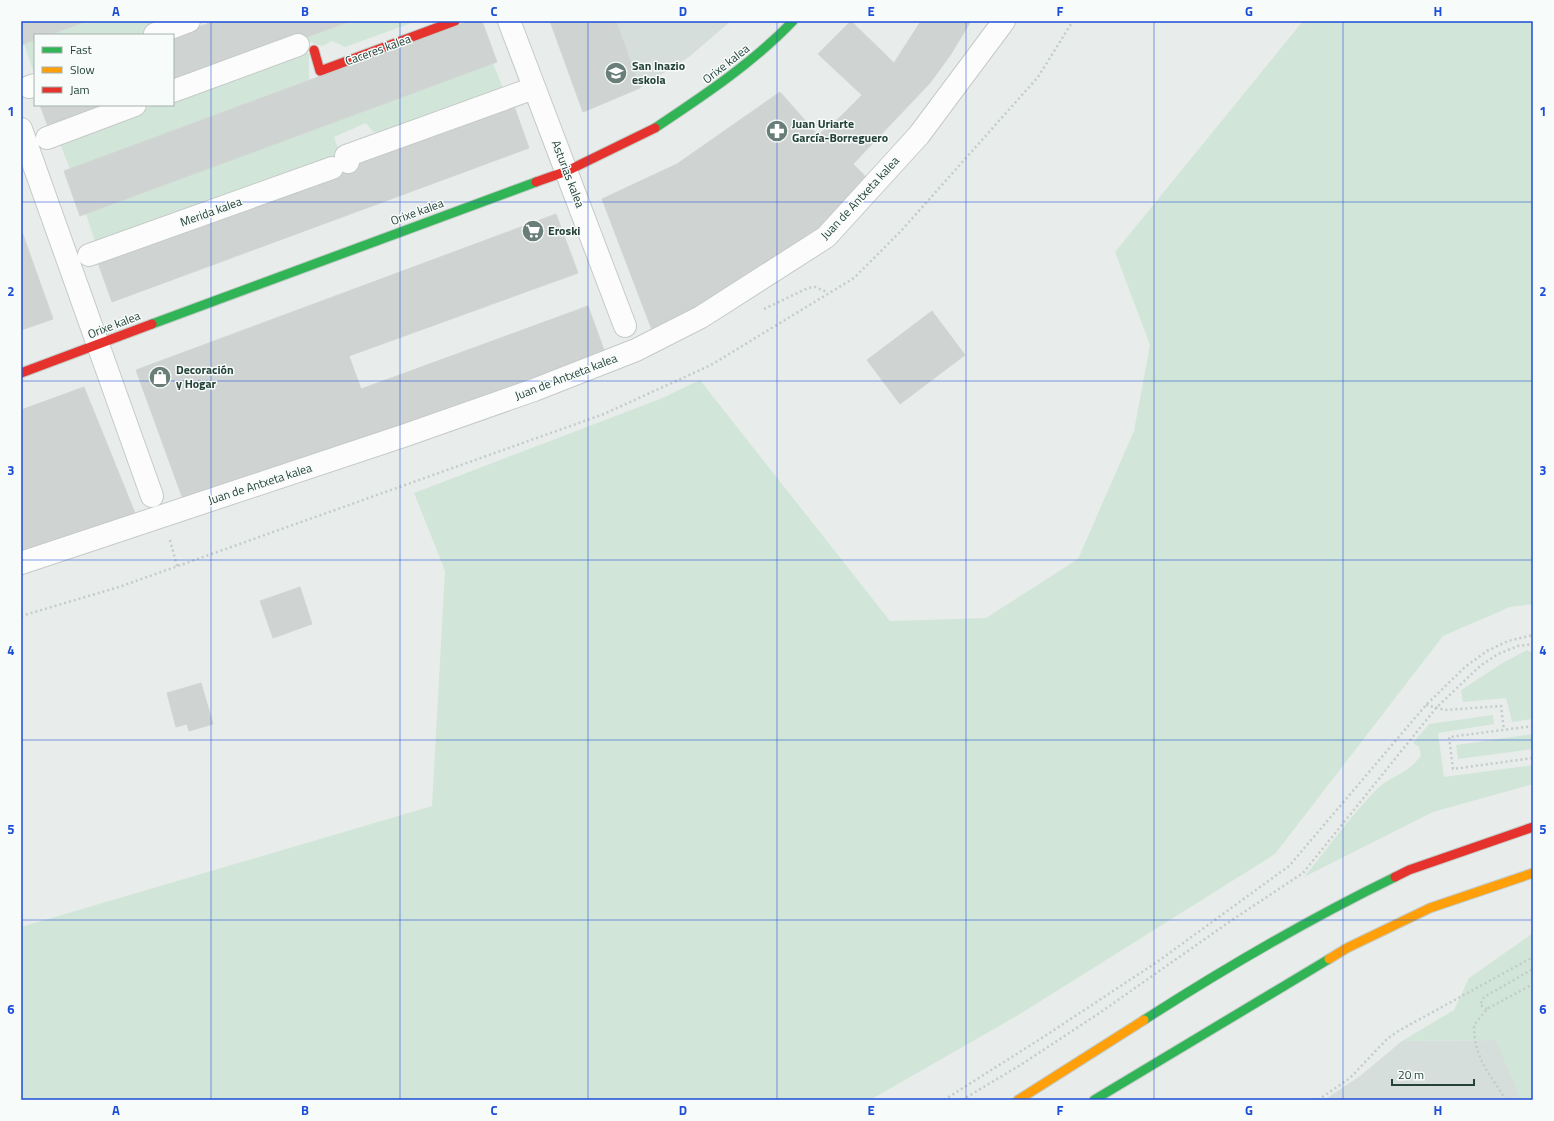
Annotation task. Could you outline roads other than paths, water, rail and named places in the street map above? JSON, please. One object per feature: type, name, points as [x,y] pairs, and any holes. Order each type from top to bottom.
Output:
[{"type":"main road","name":"Caceres kalea","points":[[306,47],[320,71],[456,21]]},
{"type":"main road","name":"Orixe kalea","points":[[21,373],[532,182],[567,171],[648,133],[693,104],[772,43],[793,21]]},
{"type":"main road","points":[[1018,1100],[1213,976],[1336,906],[1409,870],[1533,827]]},
{"type":"main road","points":[[1094,1100],[1348,948],[1430,908],[1533,873]]},
{"type":"street","points":[[155,34],[189,21]]},
{"type":"street","name":"Asturias kalea","points":[[509,21],[625,326]]},
{"type":"street","name":"Juan de Antxeta kalea","points":[[21,563],[403,436],[534,390],[636,350],[700,317],[826,237],[919,135],[1004,21]]},
{"type":"street","name":"Caceres kalea","points":[[174,91],[306,47]]},
{"type":"street","name":"Merida kalea","points":[[89,256],[340,165],[346,156],[534,88]]},
{"type":"street","points":[[46,138],[132,106]]},
{"type":"street","points":[[21,129],[152,496]]},
{"type":"place","name":"San Inazio eskola","points":[[616,73]]},
{"type":"place","name":"Juan Uriarte García-Borreguero","points":[[777,131]]},
{"type":"place","name":"Eroski","points":[[533,231]]},
{"type":"place","name":"Decoración y Hogar","points":[[160,377]]}]
